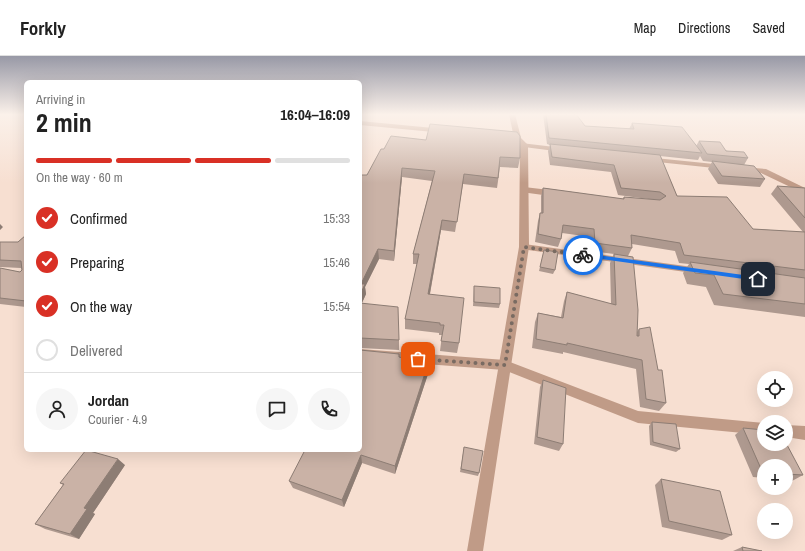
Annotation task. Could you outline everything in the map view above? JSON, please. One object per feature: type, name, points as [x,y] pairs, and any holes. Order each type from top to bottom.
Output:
[{"type":"street","points":[[475,551],[524,247],[524,190],[518,140],[571,150]]},
{"type":"street","points":[[642,158],[763,171],[805,191]]},
{"type":"street","points":[[524,190],[571,195]]},
{"type":"street","points":[[524,247],[711,272]]},
{"type":"street","points":[[362,354],[505,365],[638,417],[757,428]]},
{"type":"street","points":[[793,432],[805,433]]},
{"type":"building","points":[[390,137],[426,140],[427,137],[520,137],[520,158],[500,157],[498,178],[464,174],[457,222],[442,220],[428,294],[464,298],[459,343],[441,341],[444,325],[440,325],[440,323],[405,319],[419,254],[413,254],[435,171],[402,168],[394,251],[378,249],[362,282],[362,175],[367,175],[381,149],[384,149]]},
{"type":"building","points":[[690,137],[702,153],[549,138]]},
{"type":"building","points":[[699,141],[720,142],[726,151],[744,152],[748,158],[707,154]]},
{"type":"building","points":[[550,144],[660,155],[677,196],[727,197],[753,229],[805,232],[805,270],[684,255],[680,243],[631,235],[632,248],[595,243],[594,229],[563,225],[561,239],[538,234],[540,213],[543,213],[543,188],[624,199],[624,197],[660,200],[666,196],[660,192],[621,188],[614,165],[552,157]]},
{"type":"building","points":[[712,161],[754,166],[765,179],[722,176]]},
{"type":"building","points":[[777,186],[805,188],[805,218]]},
{"type":"building","points":[[24,237],[24,301],[0,298],[0,268],[20,272],[22,270],[21,261],[0,260],[0,242],[18,242]]},
{"type":"building","points":[[544,250],[558,252],[555,270],[540,267]]},
{"type":"building","points":[[614,254],[633,257],[638,310],[637,336],[639,336],[639,329],[650,327],[658,370],[662,370],[666,403],[646,399],[642,360],[567,343],[567,345],[536,339],[538,313],[563,318],[567,292],[616,305]]},
{"type":"building","points":[[690,262],[805,278],[805,304],[723,294],[714,275],[695,273]]},
{"type":"building","points":[[474,286],[500,288],[500,304],[474,302]]},
{"type":"building","points":[[362,303],[398,307],[399,340],[362,338]]},
{"type":"building","points":[[362,350],[399,354],[399,357],[428,364],[395,466],[361,455],[342,500],[289,481],[304,452],[362,452]]},
{"type":"building","points":[[543,380],[566,388],[563,444],[537,437]]},
{"type":"building","points":[[652,422],[676,424],[680,449],[653,442]]},
{"type":"building","points":[[743,428],[757,429],[757,451],[790,451],[803,475],[793,474],[793,459],[757,460]]},
{"type":"building","points":[[464,447],[483,451],[479,473],[461,469]]},
{"type":"building","points":[[84,452],[93,452],[118,459],[84,508],[87,509],[70,534],[35,524],[64,484],[60,483]]},
{"type":"building","points":[[661,479],[720,491],[732,535],[669,521]]},
{"type":"building","points":[[742,547],[762,551],[743,551]]},
{"type":"way so far","points":[[418,359],[505,365],[524,247],[583,255]]},
{"type":"route","points":[[583,255],[758,279]]}]
